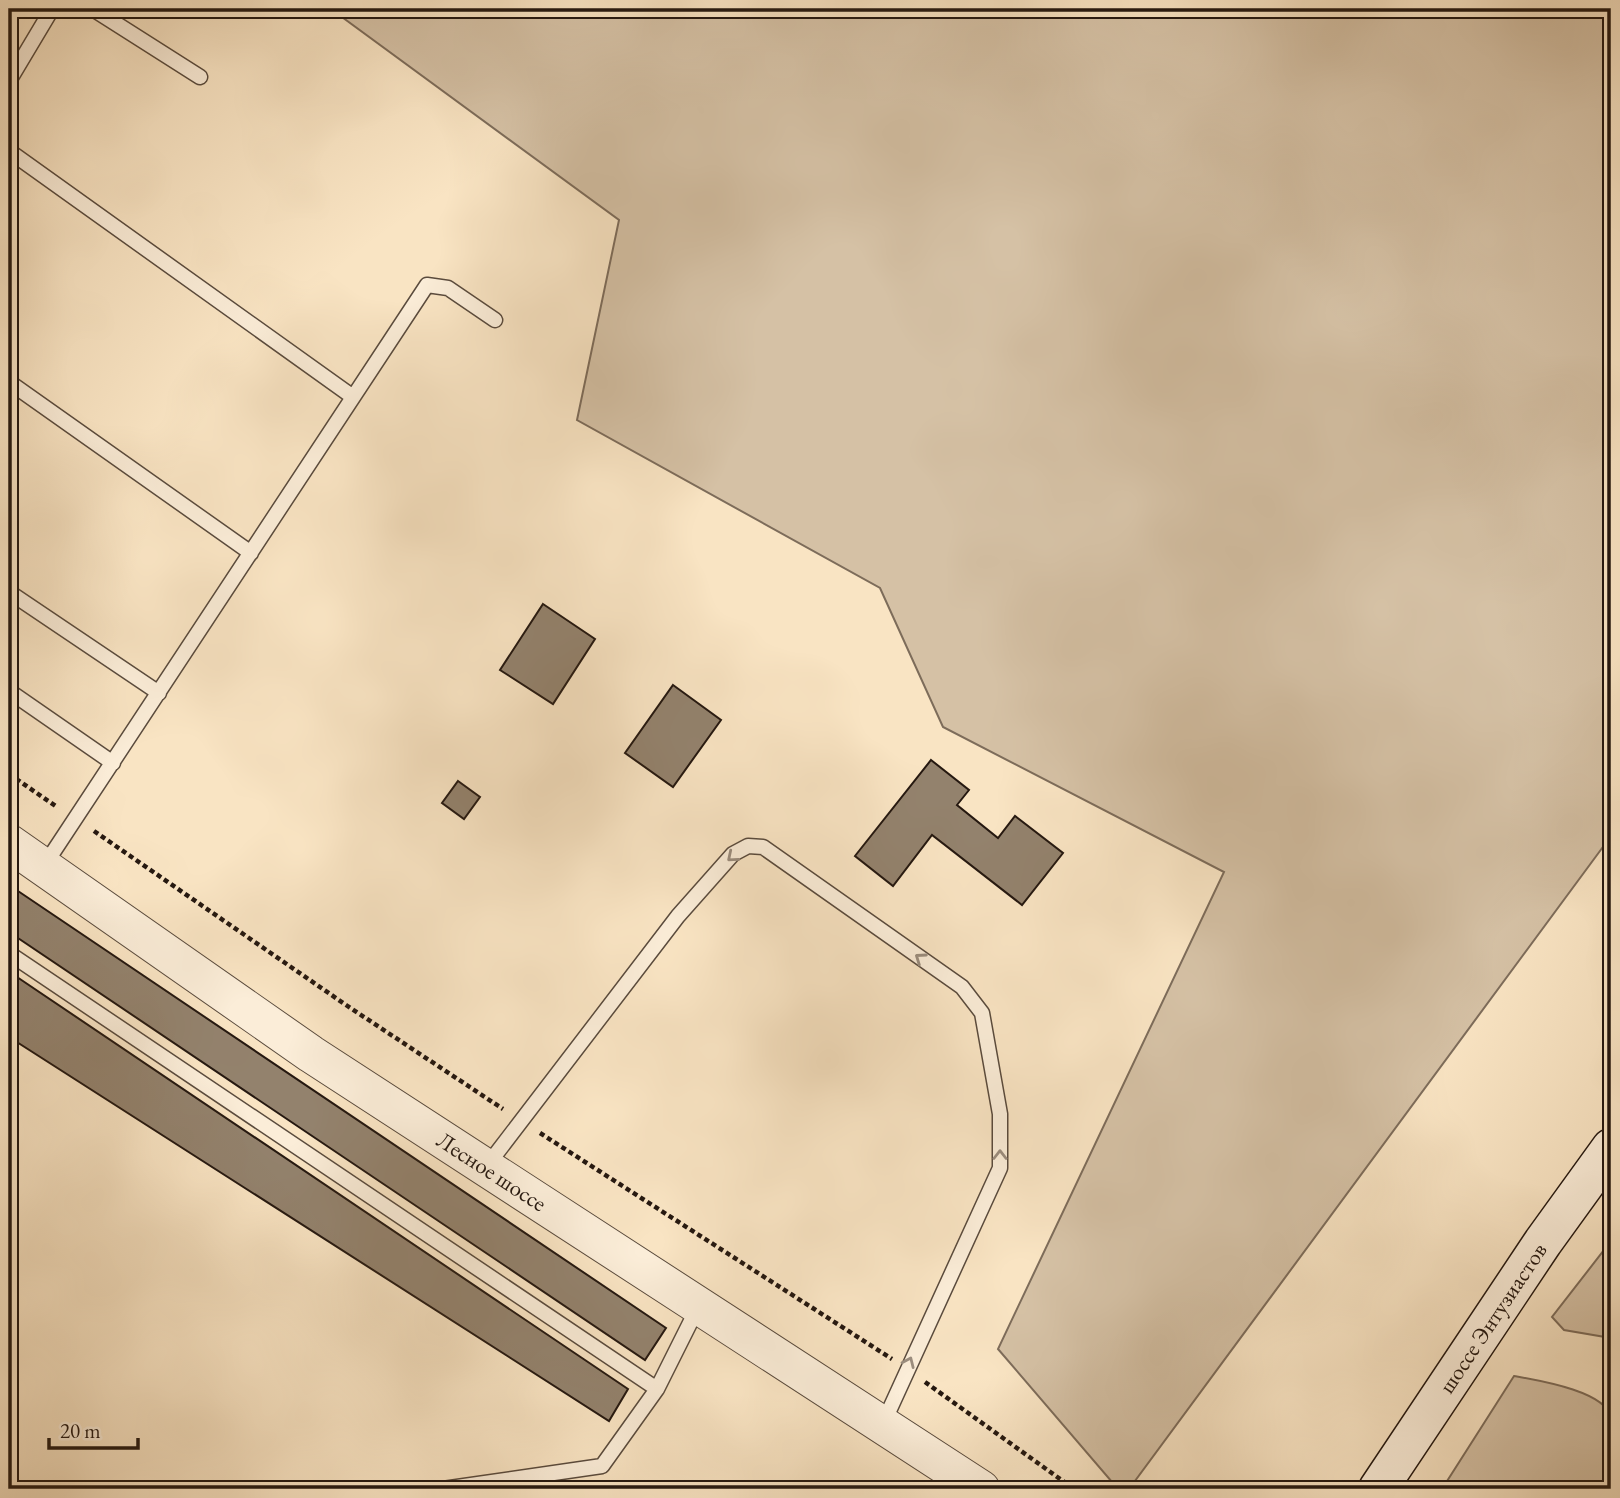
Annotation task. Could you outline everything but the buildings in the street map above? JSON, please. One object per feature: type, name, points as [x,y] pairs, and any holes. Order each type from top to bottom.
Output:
[{"type":"main road","name":"шоссе Энтузиастов","points":[[1378,1489],[1544,1242],[1611,1148]]},
{"type":"street","name":"Лесное шоссе","points":[[9,843],[311,1054],[484,1169],[699,1304],[981,1489]]},
{"type":"lane","points":[[9,81],[52,9]]},
{"type":"lane","points":[[93,9],[200,77]]},
{"type":"lane","points":[[9,151],[353,397]]},
{"type":"lane","points":[[43,867],[427,285],[448,288],[495,320]]},
{"type":"lane","points":[[9,383],[251,553]]},
{"type":"lane","points":[[9,592],[159,693]]},
{"type":"lane","points":[[9,691],[113,763]]},
{"type":"lane","points":[[484,1169],[678,916],[733,854],[748,846],[763,847],[962,987],[982,1013],[1000,1114],[1000,1168],[883,1425]]},
{"type":"lane","points":[[9,956],[10,954],[657,1389]]},
{"type":"lane","points":[[443,1489],[602,1466],[657,1389],[699,1304]]},
{"type":"shaded area","points":[[331,9],[1611,9],[1611,836],[1129,1489],[1118,1489],[998,1349],[1224,872],[943,727],[880,588],[577,420],[619,220]]},
{"type":"shaded area","points":[[1611,1241],[1611,1338],[1564,1330],[1552,1317]]},
{"type":"shaded area","points":[[1514,1376],[1569,1388],[1597,1401],[1607,1409],[1613,1435],[1611,1489],[1442,1489]]}]
